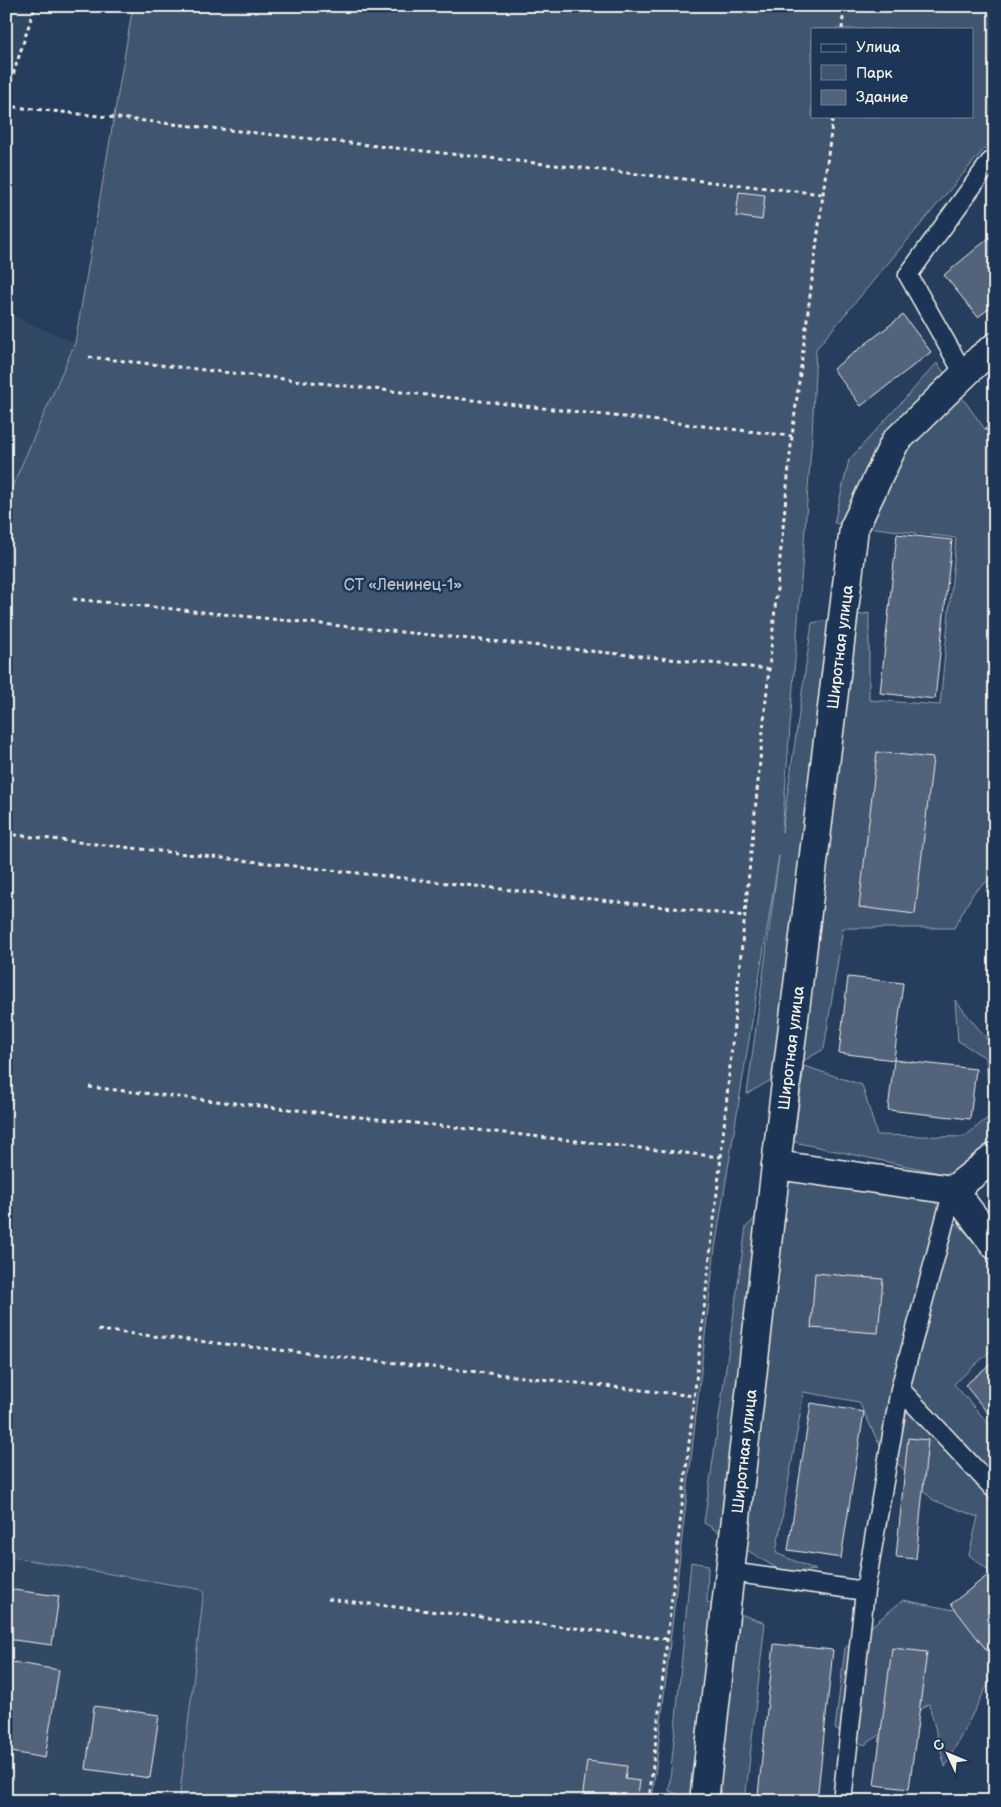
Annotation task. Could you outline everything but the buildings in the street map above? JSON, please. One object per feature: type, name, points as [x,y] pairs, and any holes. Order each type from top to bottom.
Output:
[{"type":"street","name":"Широтная улица","points":[[704,1801],[776,1165],[854,528],[896,442],[964,374],[995,347]]},
{"type":"street","points":[[953,1190],[995,1157]]},
{"type":"street","points":[[776,1165],[953,1190],[995,1245]]},
{"type":"lane","points":[[964,374],[908,275],[990,162],[995,158]]},
{"type":"lane","points":[[842,1801],[865,1591],[900,1389],[953,1190]]},
{"type":"lane","points":[[900,1389],[995,1490]]},
{"type":"lane","points":[[730,1572],[865,1591]]},
{"type":"path","points":[[6,97],[35,6]]},
{"type":"path","points":[[842,28],[844,6]]},
{"type":"path","points":[[6,106],[824,194]]},
{"type":"path","points":[[649,1801],[722,1157],[792,436],[833,118]]},
{"type":"path","points":[[89,357],[792,436]]},
{"type":"path","points":[[73,599],[770,669]]},
{"type":"path","points":[[6,834],[746,916]]},
{"type":"path","points":[[88,1087],[722,1157]]},
{"type":"path","points":[[98,1330],[695,1396]]},
{"type":"path","points":[[328,1600],[667,1639]]},
{"type":"shaded area","points":[[6,6],[35,6],[6,97]]},
{"type":"shaded area","points":[[6,313],[75,343],[6,501]]},
{"type":"shaded area","points":[[6,1556],[204,1590],[179,1801],[6,1801]]},
{"type":"green space","name":"СТ «Ленинец-1»","points":[[133,6],[995,6],[995,136],[816,349],[812,436],[782,832],[812,623],[869,613],[869,700],[940,705],[956,538],[834,523],[849,460],[937,363],[995,443],[995,625],[993,627],[995,630],[995,875],[974,892],[954,928],[843,928],[824,1049],[747,1094],[779,856],[715,1248],[652,1801],[179,1801],[204,1590],[6,1556],[6,501],[75,343]]},
{"type":"green space","points":[[955,1000],[995,1049],[995,1140],[949,1175],[794,1142],[804,1066],[862,1085],[877,1135],[964,1137],[990,1116],[986,1058],[958,1041]]},
{"type":"green space","points":[[794,1179],[933,1201],[995,1260],[995,1347],[954,1384],[995,1431],[995,1575],[969,1555],[978,1517],[933,1500],[879,1444],[859,1402],[804,1392],[776,1553],[816,1570],[784,1573],[704,1523],[746,1227]]},
{"type":"green space","points":[[691,1562],[708,1565],[707,1602],[765,1623],[745,1801],[700,1801],[669,1791]]},
{"type":"green space","points":[[903,1600],[995,1618],[995,1671],[945,1767],[929,1704],[864,1745],[835,1729],[845,1648]]}]
